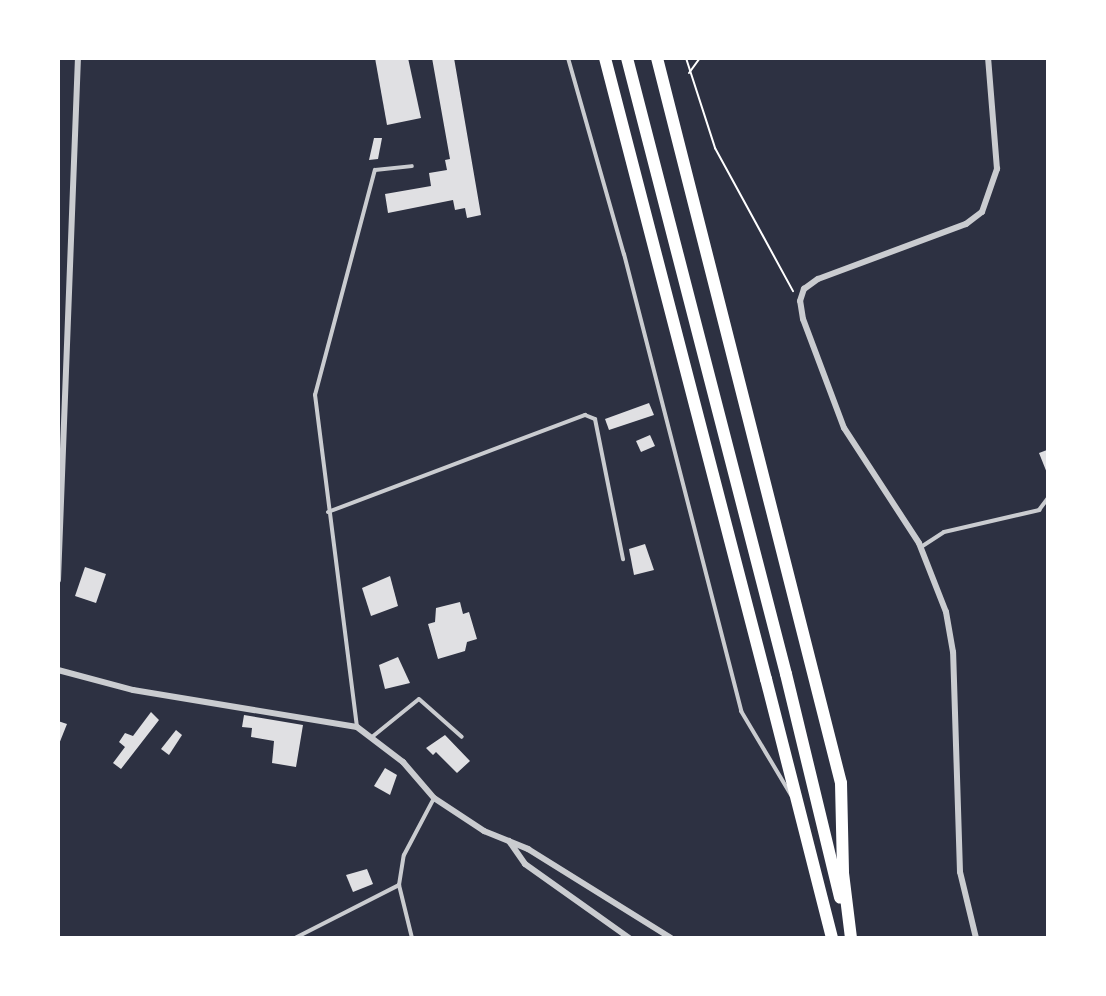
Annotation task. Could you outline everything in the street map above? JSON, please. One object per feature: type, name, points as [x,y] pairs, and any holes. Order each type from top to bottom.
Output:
[{"type":"highway","points":[[605,58],[832,938]]},
{"type":"highway","points":[[627,58],[786,674],[850,938]]},
{"type":"highway","points":[[657,58],[841,783],[843,873],[850,938]]},
{"type":"street","points":[[58,580],[78,58]]},
{"type":"street","points":[[976,938],[960,872],[953,652],[946,612],[921,547],[844,428],[803,319],[800,301],[804,290],[818,279],[966,225],[982,212],[997,169],[988,58]]},
{"type":"street","points":[[58,670],[133,690],[357,727],[404,762],[434,798],[484,831],[508,841],[671,938]]},
{"type":"street","points":[[508,841],[525,864],[629,938]]},
{"type":"lane","points":[[568,58],[624,254],[741,711],[799,808]]},
{"type":"lane","points":[[357,727],[315,395],[375,170],[412,166]]},
{"type":"lane","points":[[328,512],[585,415],[595,419],[623,559]]},
{"type":"lane","points":[[921,547],[944,532],[1039,510],[1047,498]]},
{"type":"lane","points":[[372,737],[419,699],[462,737]]},
{"type":"lane","points":[[412,938],[399,885],[404,855],[434,798]]},
{"type":"lane","points":[[295,938],[399,885]]},
{"type":"path","points":[[686,58],[715,148],[800,301]]},
{"type":"path","points":[[689,73],[700,58]]},
{"type":"building","points":[[375,58],[408,58],[421,118],[387,125]]},
{"type":"building","points":[[432,58],[454,58],[481,215],[467,218],[465,208],[455,210],[453,200],[388,213],[385,194],[431,186],[429,173],[447,170],[445,160],[450,159]]},
{"type":"building","points":[[374,138],[382,138],[378,159],[369,160]]},
{"type":"building","points":[[649,403],[654,415],[609,430],[605,419]]},
{"type":"building","points":[[650,435],[655,446],[641,452],[636,441]]},
{"type":"building","points":[[1047,450],[1047,473],[1039,453]]},
{"type":"building","points":[[645,544],[654,570],[634,575],[629,549]]},
{"type":"building","points":[[85,567],[106,574],[96,603],[75,596]]},
{"type":"building","points":[[390,576],[398,606],[371,616],[362,588]]},
{"type":"building","points":[[460,602],[463,614],[469,612],[477,639],[467,642],[465,651],[438,659],[428,624],[435,622],[436,608]]},
{"type":"building","points":[[398,657],[410,683],[385,689],[379,665]]},
{"type":"building","points":[[151,712],[159,720],[121,769],[113,763],[125,747],[119,742],[125,733],[133,736]]},
{"type":"building","points":[[244,715],[303,725],[296,767],[272,763],[274,741],[251,737],[252,728],[242,727]]},
{"type":"building","points":[[58,721],[67,724],[59,744],[58,744]]},
{"type":"building","points":[[176,730],[182,735],[169,755],[161,749]]},
{"type":"building","points":[[445,735],[470,761],[457,773],[436,752],[433,755],[426,748]]},
{"type":"building","points":[[385,768],[397,775],[390,795],[374,786]]},
{"type":"building","points":[[367,869],[373,884],[353,892],[346,875]]}]
